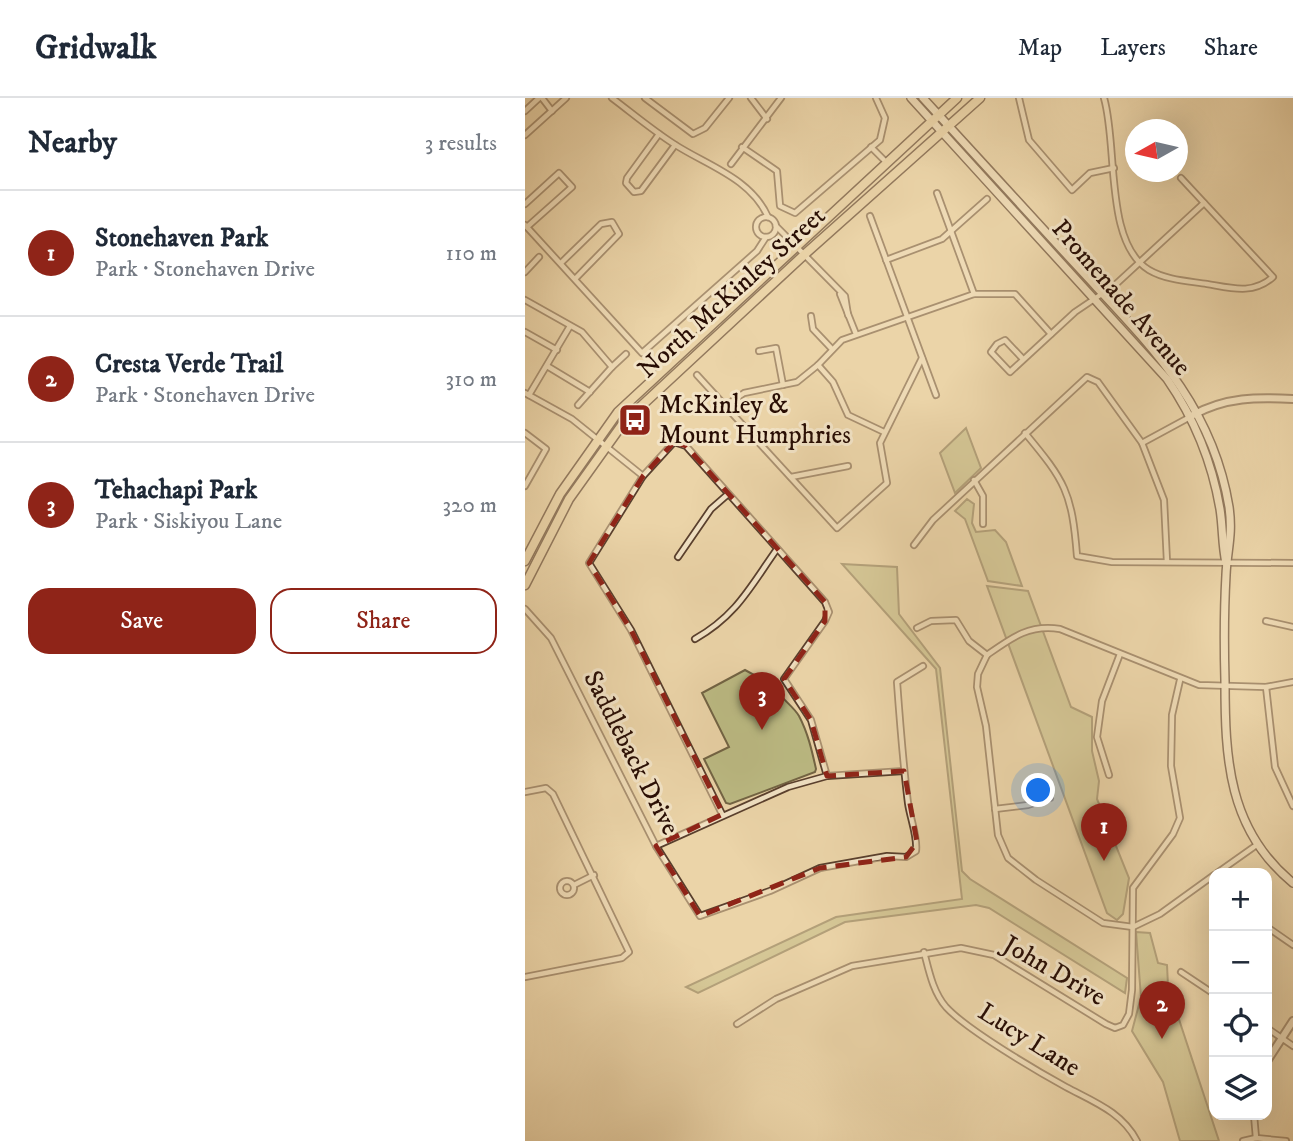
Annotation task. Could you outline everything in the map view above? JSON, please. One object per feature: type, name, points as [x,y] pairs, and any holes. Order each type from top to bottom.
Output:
[{"type":"main road","name":"Promenade Avenue","points":[[911,98],[936,118]]},
{"type":"main road","name":"Promenade Avenue","points":[[923,98],[936,118],[1167,379],[1195,415]]},
{"type":"main road","name":"North McKinley Street","points":[[525,561],[560,494],[596,439],[636,394],[957,98]]},
{"type":"main road","name":"North McKinley Street","points":[[525,585],[569,499],[605,447],[643,403],[980,98]]},
{"type":"main road","name":"Promenade Avenue","points":[[945,128],[1174,373],[1195,415],[1220,511],[1226,564],[1224,687],[1225,745],[1229,774],[1245,822],[1258,844],[1293,883]]},
{"type":"street","points":[[525,111],[540,98],[552,111]]},
{"type":"street","points":[[525,135],[566,98]]},
{"type":"street","points":[[612,98],[674,145],[714,165],[745,187],[776,226],[845,296],[848,315],[856,334]]},
{"type":"street","points":[[645,98],[694,134],[705,128],[730,98]]},
{"type":"street","points":[[731,164],[781,98]]},
{"type":"street","points":[[742,147],[777,171],[781,206],[795,213],[880,140],[885,126],[883,108],[876,98]]},
{"type":"street","points":[[1019,98],[1029,140],[1072,190],[1090,173],[1114,168]]},
{"type":"street","points":[[1104,98],[1122,232],[1138,262],[1162,276],[1240,289],[1255,289],[1267,283],[1273,277],[1185,182]]},
{"type":"street","points":[[753,99],[767,119]]},
{"type":"street","points":[[660,134],[627,178],[626,183],[630,188],[641,191],[674,145]]},
{"type":"street","points":[[871,147],[887,163]]},
{"type":"street","points":[[525,204],[559,173],[572,187],[526,226],[642,353],[757,251],[766,237],[772,235],[776,226]]},
{"type":"street","points":[[937,193],[974,294]]},
{"type":"street","points":[[886,260],[942,240],[988,199]]},
{"type":"street","points":[[1024,359],[1005,340],[996,344],[991,352],[1010,372],[1203,203]]},
{"type":"street","points":[[870,216],[936,395]]},
{"type":"street","points":[[766,237],[759,234],[756,225],[759,220],[768,217]]},
{"type":"street","points":[[561,263],[601,224],[612,222],[619,234],[576,278]]},
{"type":"street","points":[[525,272],[539,257]]},
{"type":"street","points":[[725,406],[744,393],[797,382],[818,365],[831,348],[856,334],[908,319],[974,294],[1015,294],[1051,334]]},
{"type":"street","points":[[526,303],[582,332],[612,367]]},
{"type":"street","points":[[811,316],[813,329],[831,348]]},
{"type":"street","points":[[570,326],[527,394],[572,419],[643,476]]},
{"type":"street","points":[[525,332],[557,350]]},
{"type":"street","points":[[758,351],[776,348],[783,385]]},
{"type":"street","points":[[578,405],[626,354]]},
{"type":"street","points":[[697,375],[837,528],[887,482],[880,443],[922,358]]},
{"type":"street","points":[[818,365],[833,382],[848,415],[884,432]]},
{"type":"street","points":[[547,366],[590,392]]},
{"type":"street","points":[[914,545],[933,520],[974,480],[1087,377],[1098,382],[1142,443],[1164,500],[1167,562]]},
{"type":"street","points":[[1142,443],[1195,415],[1231,400],[1293,399]]},
{"type":"street","points":[[525,433],[546,449],[525,486]]},
{"type":"street","points":[[1025,433],[1058,473],[1074,509],[1077,556],[1112,562],[1293,563]]},
{"type":"street","points":[[722,814],[631,630],[589,563],[643,476],[674,442],[686,446],[727,495],[825,601],[829,612],[784,679],[811,720],[827,776]]},
{"type":"street","points":[[790,478],[848,466]]},
{"type":"street","points":[[974,480],[983,496],[983,524]]},
{"type":"street","points":[[678,557],[711,509],[727,495]]},
{"type":"street","points":[[695,639],[720,625],[738,607],[777,549]]},
{"type":"street","name":"Saddleback Drive","points":[[525,609],[551,638],[656,846],[700,916],[770,891],[820,868],[887,856],[906,857],[916,851],[917,842],[911,827],[904,771]]},
{"type":"street","points":[[917,628],[931,621],[956,620],[969,641],[987,655]]},
{"type":"street","points":[[1266,621],[1293,627]]},
{"type":"street","points":[[1209,879],[1160,914],[1133,926],[1103,923],[1036,880],[1008,858],[998,835],[986,726],[977,687],[978,674],[987,655],[1018,633],[1042,626],[1060,629],[1180,680],[1199,685],[1266,687],[1293,682]]},
{"type":"street","points":[[1109,775],[1097,737],[1102,701],[1120,653]]},
{"type":"street","points":[[656,846],[722,814],[788,787],[827,776],[904,771],[897,682],[923,666]]},
{"type":"street","points":[[1133,926],[1133,888],[1173,834],[1180,818],[1171,766],[1172,715],[1180,680]]},
{"type":"street","points":[[1266,687],[1275,767],[1293,806]]},
{"type":"street","points":[[525,792],[546,788],[554,794],[629,952],[622,958],[525,977]]},
{"type":"street","points":[[995,809],[1028,805],[1050,797]]},
{"type":"street","points":[[1224,868],[1258,844]]},
{"type":"street","points":[[574,885],[594,875]]},
{"type":"street","name":"John Drive","points":[[737,1024],[776,999],[852,965],[961,948],[994,955],[1115,1028],[1123,1025],[1129,1014],[1133,926]]},
{"type":"street","points":[[1272,930],[1293,945]]},
{"type":"street","name":"Lucy Lane","points":[[924,952],[938,993],[960,1020],[1065,1086],[1111,1110],[1132,1130],[1137,1141]]},
{"type":"street","points":[[1181,972],[1209,991]]},
{"type":"street","points":[[1270,1057],[1293,1021]]},
{"type":"street","points":[[1272,1031],[1293,1046]]},
{"type":"street","points":[[1254,1120],[1256,1138]]},
{"type":"street","points":[[1243,1141],[1256,1138],[1286,1141]]},
{"type":"highlighted area","points":[[674,442],[686,446],[825,602],[825,621],[784,679],[811,720],[827,776],[904,771],[917,842],[906,857],[820,868],[700,916],[656,846],[723,814],[631,630],[589,563],[643,476]]},
{"type":"shaded area","points":[[966,428],[981,468],[955,493],[940,453]]},
{"type":"shaded area","points":[[967,499],[974,504],[972,523],[976,532],[995,530],[1006,542],[1022,586],[988,581],[965,519],[955,511]]},
{"type":"shaded area","points":[[842,564],[897,567],[899,614],[940,668],[962,871],[970,879],[1127,978],[1125,993],[989,908],[976,905],[845,922],[698,993],[686,987],[836,917],[962,899],[936,669]]},
{"type":"shaded area","points":[[987,586],[1028,591],[1071,707],[1092,717],[1092,751],[1099,781],[1097,799],[1129,878],[1123,914],[1117,920],[1107,913]]},
{"type":"shaded area","points":[[745,670],[767,682],[773,682],[777,691],[796,712],[807,735],[816,769],[815,772],[730,804],[726,803],[704,759],[729,747],[702,693]]},
{"type":"shaded area","points":[[1136,932],[1150,933],[1158,963],[1167,965],[1168,986],[1209,1111],[1209,1120],[1212,1120],[1219,1141],[1180,1141],[1163,1082],[1132,1031],[1141,997]]},
{"type":"place","name":"McKinley & Mount Humphries","points":[[635,420]]},
{"type":"place","name":"Tehachapi Park","points":[[762,730]]},
{"type":"place","name":"Stonehaven Park","points":[[1104,861]]},
{"type":"place","name":"Cresta Verde Trail","points":[[1162,1039]]}]
